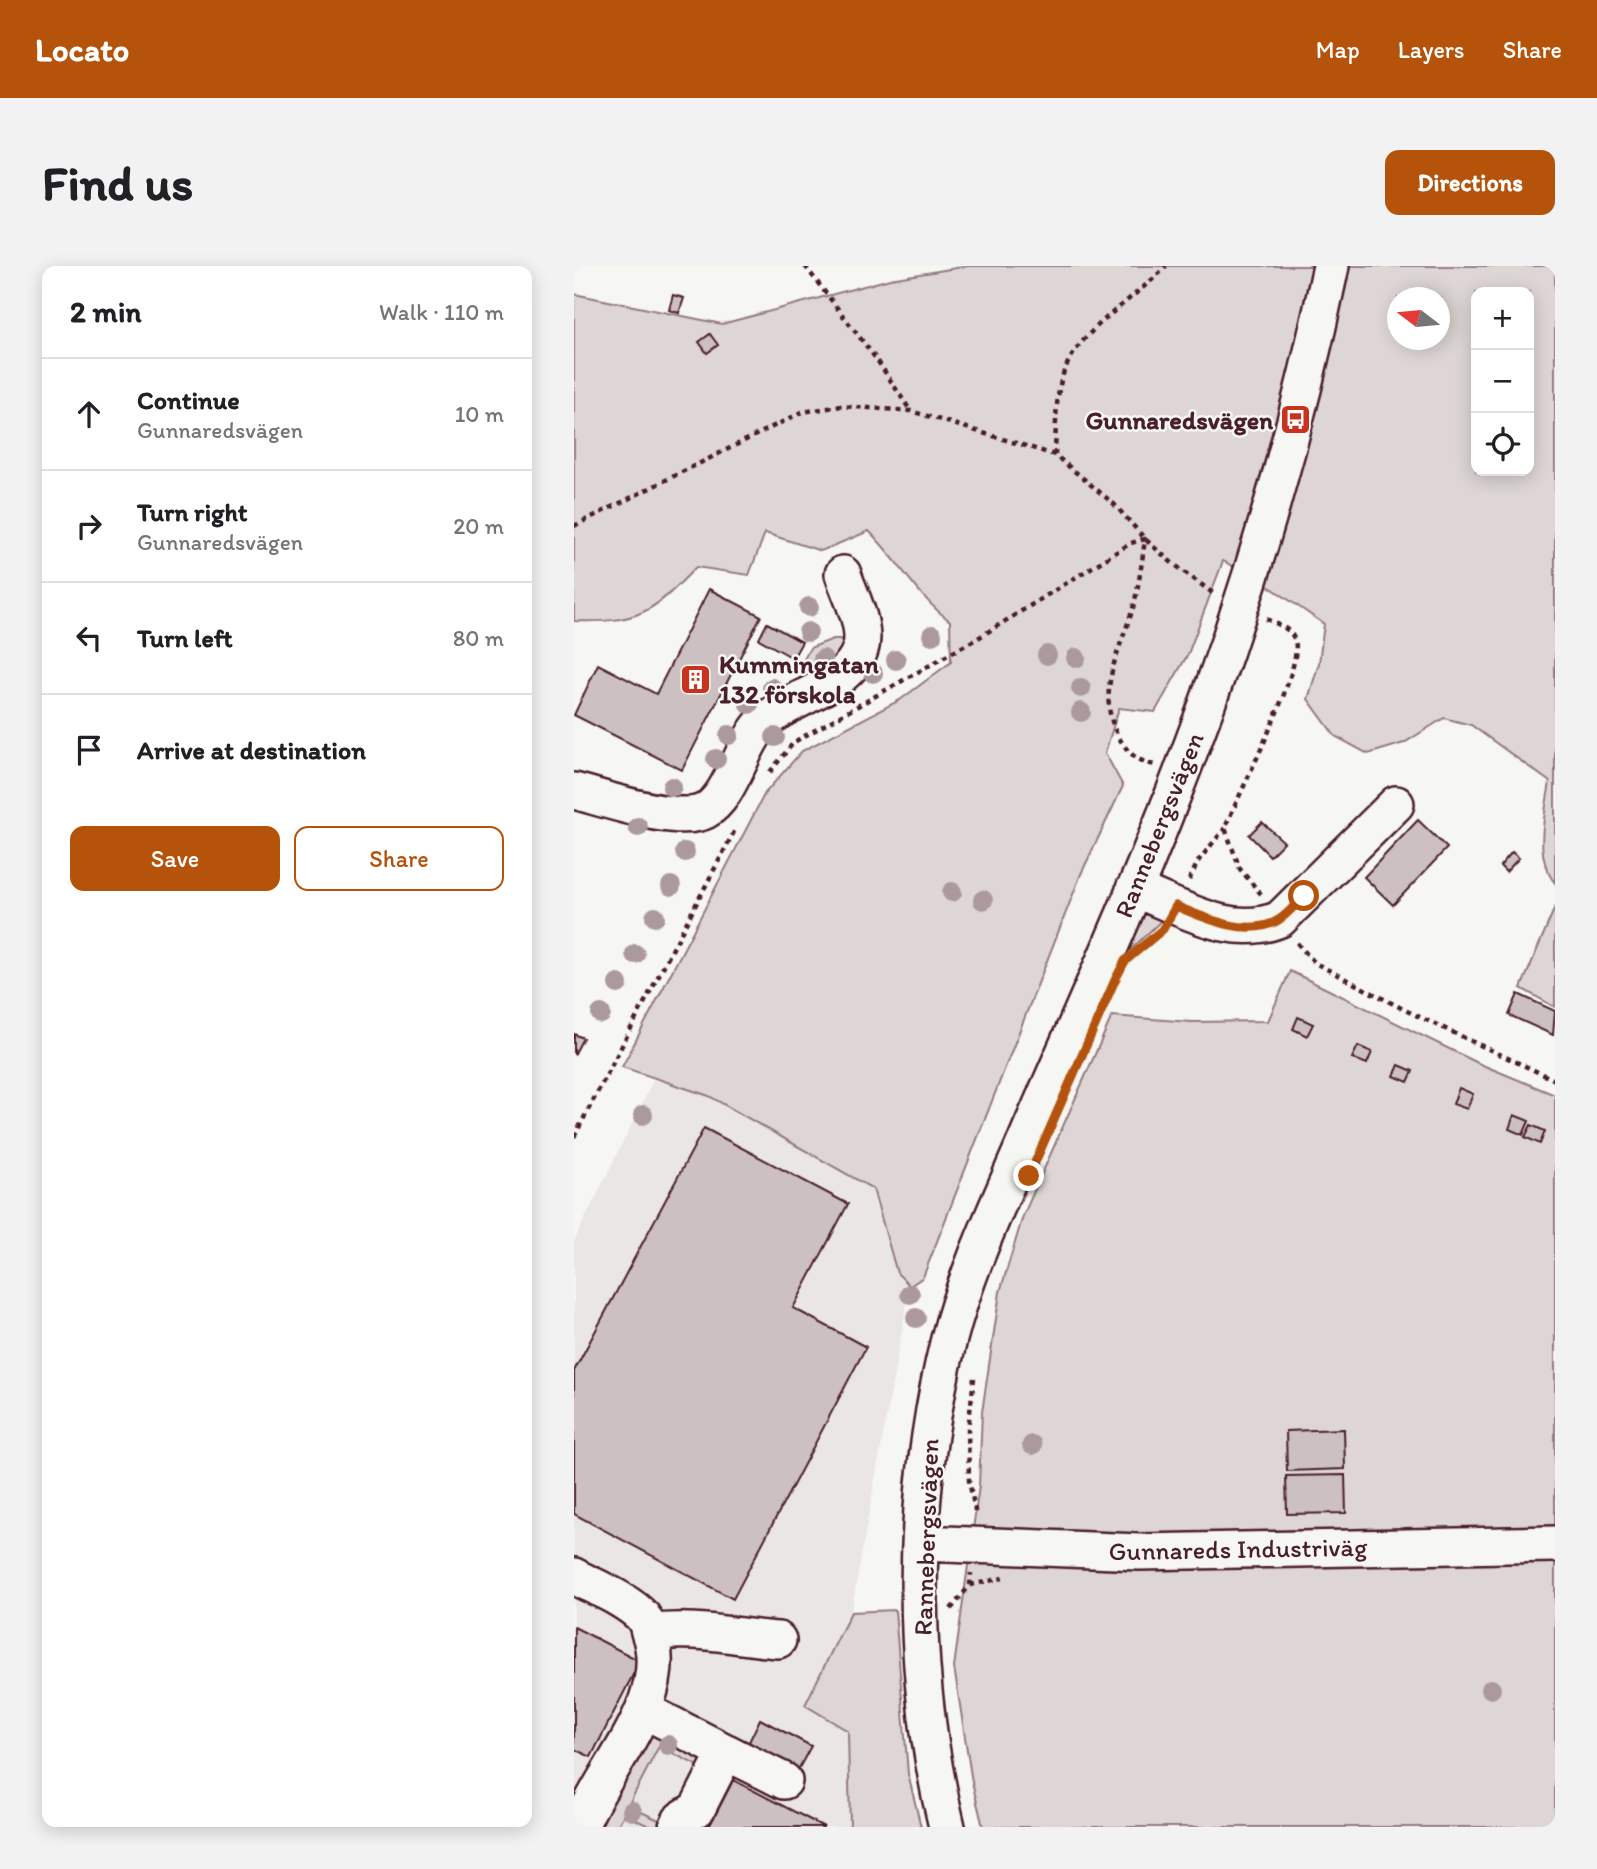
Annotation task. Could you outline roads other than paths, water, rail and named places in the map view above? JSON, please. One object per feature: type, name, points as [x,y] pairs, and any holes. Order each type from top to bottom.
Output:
[{"type":"street","name":"Rannebergsvägen","points":[[947,1827],[922,1675],[921,1543],[930,1432],[954,1324],[980,1246],[1164,818],[1251,585],[1312,359],[1331,266]]},
{"type":"street","points":[[574,791],[673,814],[705,811],[719,798],[760,726],[796,699],[841,677],[860,651],[863,633],[843,574]]},
{"type":"street","points":[[1134,889],[1224,923],[1266,925],[1280,919],[1396,804]]},
{"type":"street","name":"Gunnareds Industriväg","points":[[921,1543],[1139,1552],[1555,1544]]},
{"type":"street","points":[[574,1576],[645,1618],[655,1647],[655,1678],[643,1710],[578,1823]]},
{"type":"street","points":[[650,1633],[676,1629],[705,1630],[735,1637],[778,1640]]},
{"type":"street","points":[[643,1710],[784,1781]]},
{"type":"street","points":[[677,1827],[681,1819],[697,1809],[726,1752]]},
{"type":"place","name":"Gunnaredsvägen","points":[[1296,420]]},
{"type":"place","name":"Kummingatan 132 förskola","points":[[696,679]]}]
